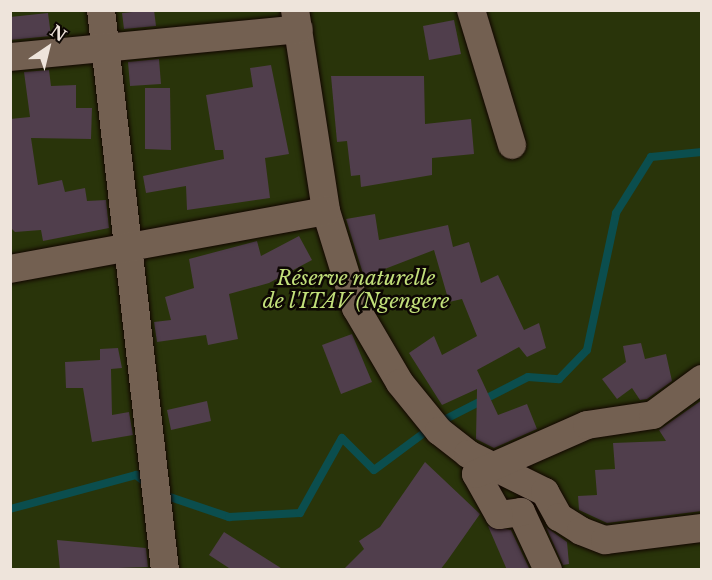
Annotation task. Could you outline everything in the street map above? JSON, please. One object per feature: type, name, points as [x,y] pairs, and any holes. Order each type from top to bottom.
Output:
[{"type":"street","points":[[101,10],[128,245],[152,488],[165,570]]},
{"type":"street","points":[[471,10],[512,145]]},
{"type":"street","points":[[10,57],[104,50],[297,20],[326,211],[356,308],[384,360],[432,420],[485,466],[545,492],[559,517],[605,540],[702,528]]},
{"type":"street","points":[[10,269],[128,245],[326,211]]},
{"type":"street","points":[[548,570],[521,512],[499,515],[476,474],[485,466],[510,464],[587,425],[654,415],[702,379]]},
{"type":"green space","name":"Réserve naturelle de l'ITAV (Ngengere","points":[[11,11],[701,11],[701,569],[11,569]]},
{"type":"building","points":[[154,10],[156,26],[124,29],[122,13]]},
{"type":"building","points":[[48,13],[51,36],[10,40],[10,17]]},
{"type":"building","points":[[454,20],[461,54],[429,60],[423,26]]},
{"type":"building","points":[[159,59],[161,84],[130,86],[128,62]]},
{"type":"building","points":[[271,65],[289,154],[265,158],[270,198],[187,210],[186,186],[146,193],[143,176],[224,159],[223,150],[215,150],[206,95],[253,87],[250,68]]},
{"type":"building","points":[[49,70],[51,86],[76,85],[76,108],[92,108],[91,139],[31,138],[38,185],[62,180],[65,192],[85,188],[87,201],[106,200],[109,228],[43,241],[41,230],[15,232],[10,227],[10,119],[30,117],[24,72]]},
{"type":"building","points":[[331,76],[424,76],[425,124],[471,119],[474,154],[432,158],[432,175],[361,187],[360,175],[351,176],[347,141],[337,142]]},
{"type":"building","points":[[145,88],[170,88],[171,150],[145,149]]},
{"type":"building","points":[[375,214],[379,240],[448,225],[453,247],[469,242],[481,283],[498,275],[524,330],[539,323],[546,348],[527,357],[519,347],[477,370],[498,415],[527,404],[537,429],[494,448],[476,439],[477,389],[442,405],[409,353],[434,336],[442,355],[477,336],[462,299],[449,302],[434,250],[364,277],[346,219]]},
{"type":"building","points":[[299,236],[312,260],[269,283],[229,294],[238,339],[208,345],[206,335],[157,342],[154,322],[171,320],[165,297],[194,288],[189,259],[257,241],[261,256]]},
{"type":"building","points":[[352,334],[372,382],[341,394],[322,345]]},
{"type":"building","points":[[641,343],[645,359],[666,354],[672,381],[647,399],[640,400],[632,388],[617,399],[602,379],[626,362],[623,346]]},
{"type":"building","points":[[118,348],[122,368],[111,369],[112,415],[129,412],[133,435],[92,442],[83,388],[66,388],[65,362],[100,360],[100,349]]},
{"type":"building","points":[[702,400],[702,511],[607,523],[579,510],[578,496],[597,495],[595,470],[615,469],[613,443],[666,441],[659,430]]},
{"type":"building","points":[[207,401],[211,421],[171,430],[167,410]]},
{"type":"building","points":[[425,462],[480,514],[447,561],[440,570],[343,570],[364,549],[359,541],[380,527]]},
{"type":"building","points":[[488,526],[511,530],[530,570],[507,570]]},
{"type":"building","points":[[546,527],[567,542],[569,564],[563,565]]},
{"type":"building","points":[[224,532],[284,570],[232,570],[209,555]]},
{"type":"building","points":[[57,540],[146,548],[148,567],[60,570]]},
{"type":"waterway","points":[[164,495],[229,517],[300,513],[342,438],[374,470],[436,424],[528,377],[559,379],[587,350],[616,213],[651,157],[702,152]]},
{"type":"waterway","points":[[10,509],[136,475],[146,483]]}]
